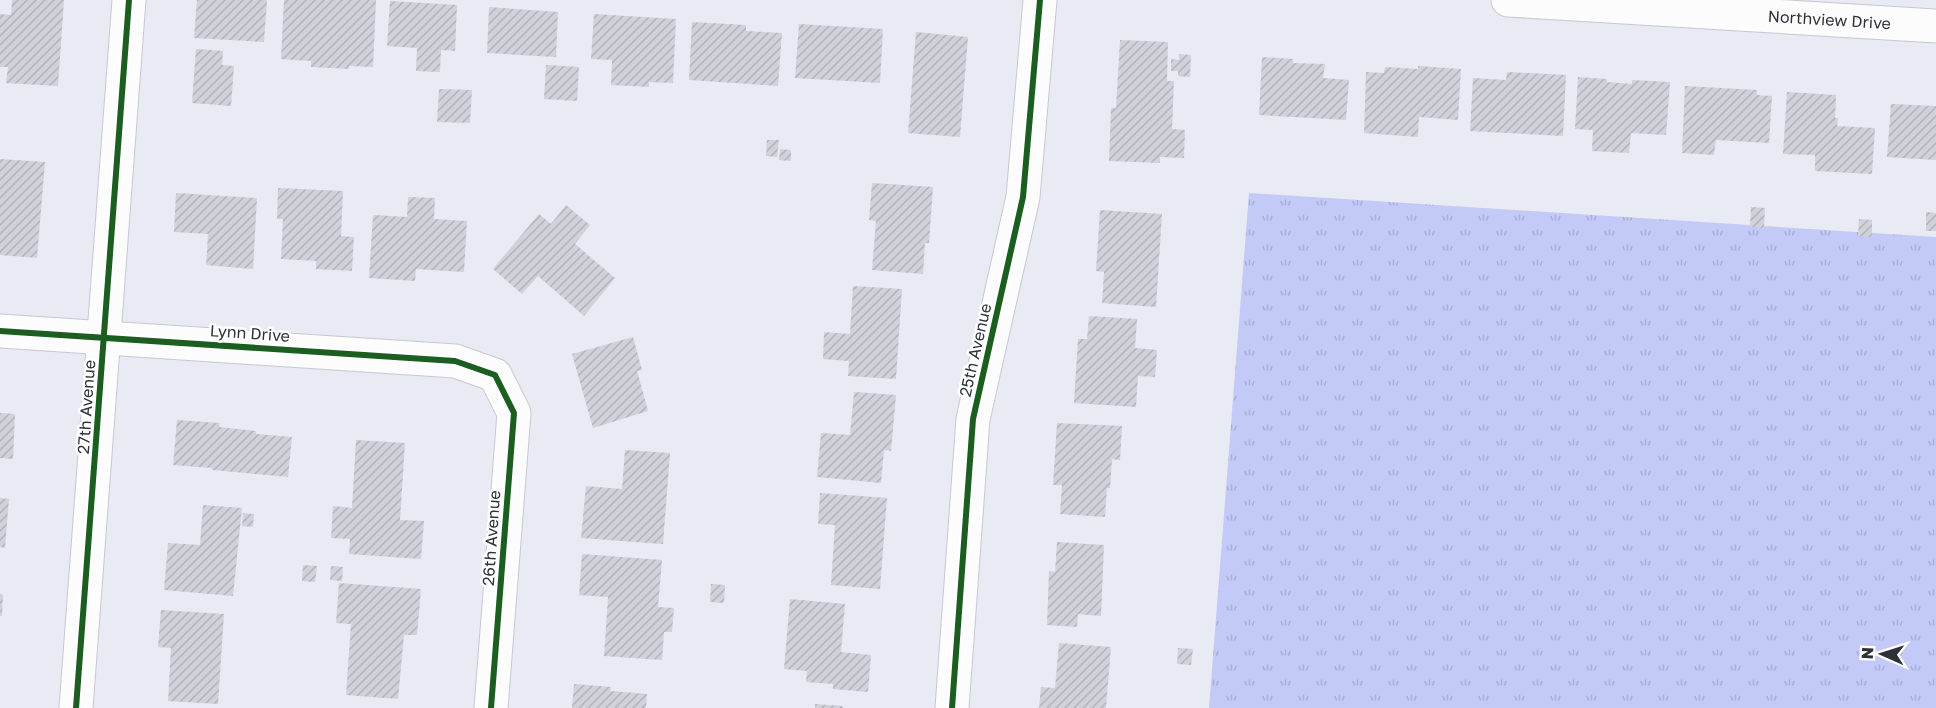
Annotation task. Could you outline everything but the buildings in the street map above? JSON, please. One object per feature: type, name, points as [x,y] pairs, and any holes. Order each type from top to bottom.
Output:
[{"type":"street","name":"27th Avenue","points":[[76,708],[129,0]]},
{"type":"street","name":"25th Avenue","points":[[952,708],[973,419],[1023,197],[1040,0]]},
{"type":"street","name":"Northview Drive","points":[[1508,0],[1936,26]]},
{"type":"street","name":"Lynn Drive","points":[[0,331],[455,361],[495,375]]},
{"type":"street","name":"26th Avenue","points":[[491,708],[514,413],[495,375]]},
{"type":"green space","points":[[1249,193],[1936,237],[1936,708],[1209,708]]},
{"type":"cycle path","points":[[76,708],[129,0]]},
{"type":"cycle path","points":[[952,708],[973,419],[1023,197],[1040,0]]},
{"type":"cycle path","points":[[0,331],[455,361],[495,375],[514,413],[491,708]]}]
